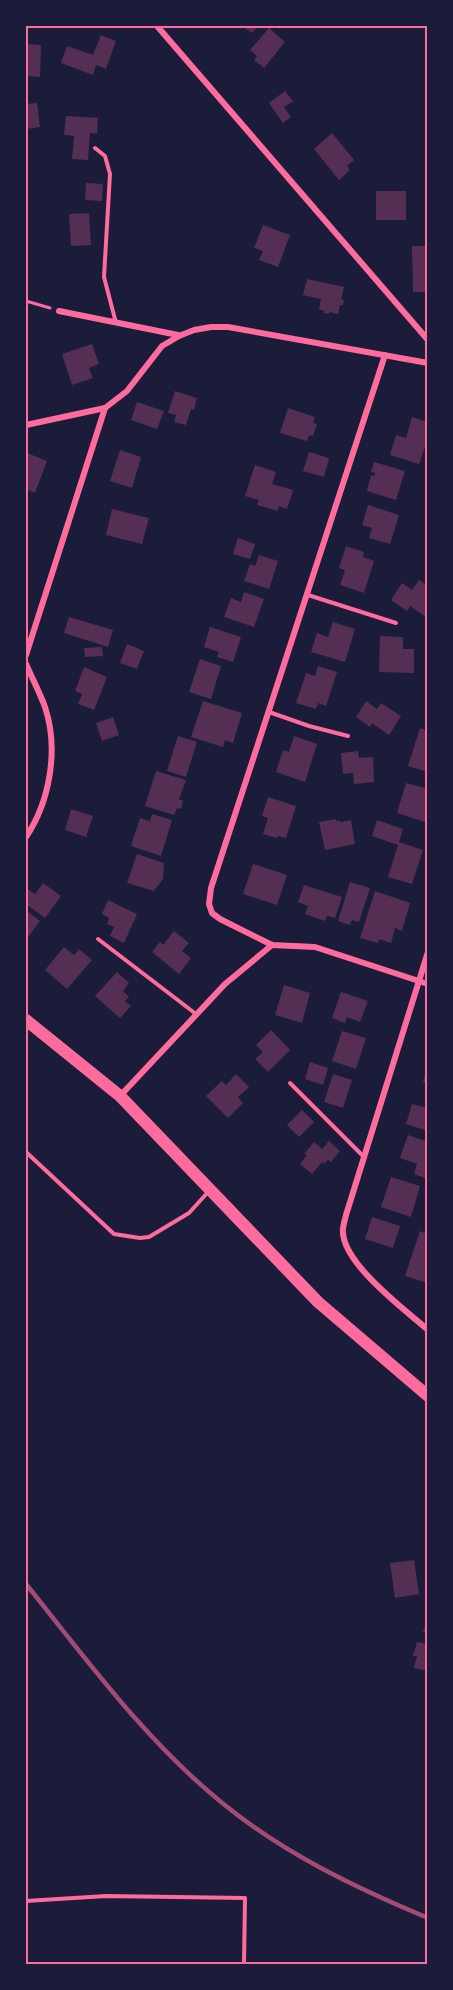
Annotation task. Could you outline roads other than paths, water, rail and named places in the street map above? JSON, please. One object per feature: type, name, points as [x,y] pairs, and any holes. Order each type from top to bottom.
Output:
[{"type":"main road","points":[[26,1020],[120,1096],[318,1302],[428,1396]]},
{"type":"street","points":[[157,26],[428,340]]},
{"type":"street","points":[[59,311],[179,336]]},
{"type":"street","points":[[26,425],[105,408],[127,392],[162,346],[194,330],[211,327],[228,327],[428,363]]},
{"type":"street","points":[[385,355],[211,888],[209,904],[212,913],[220,919],[272,945],[315,947],[428,984]]},
{"type":"street","points":[[26,655],[105,408]]},
{"type":"street","points":[[26,664],[44,706],[51,732],[46,790],[35,823],[26,837]]},
{"type":"street","points":[[120,1096],[225,984],[272,945]]},
{"type":"street","points":[[428,952],[346,1215],[343,1233],[349,1250],[364,1273],[428,1330]]},
{"type":"lane","points":[[95,148],[105,156],[110,174],[104,277],[116,323]]},
{"type":"lane","points":[[307,594],[396,623]]},
{"type":"lane","points":[[268,712],[348,736]]},
{"type":"lane","points":[[98,939],[196,1014]]},
{"type":"lane","points":[[290,1083],[364,1157]]},
{"type":"lane","points":[[26,1152],[114,1234],[149,1237],[189,1213],[210,1191]]},
{"type":"lane","points":[[26,1901],[106,1896],[245,1898],[244,1965]]},
{"type":"railway","points":[[26,1584],[142,1726],[193,1778],[221,1802],[294,1853],[346,1881],[428,1918]]}]
